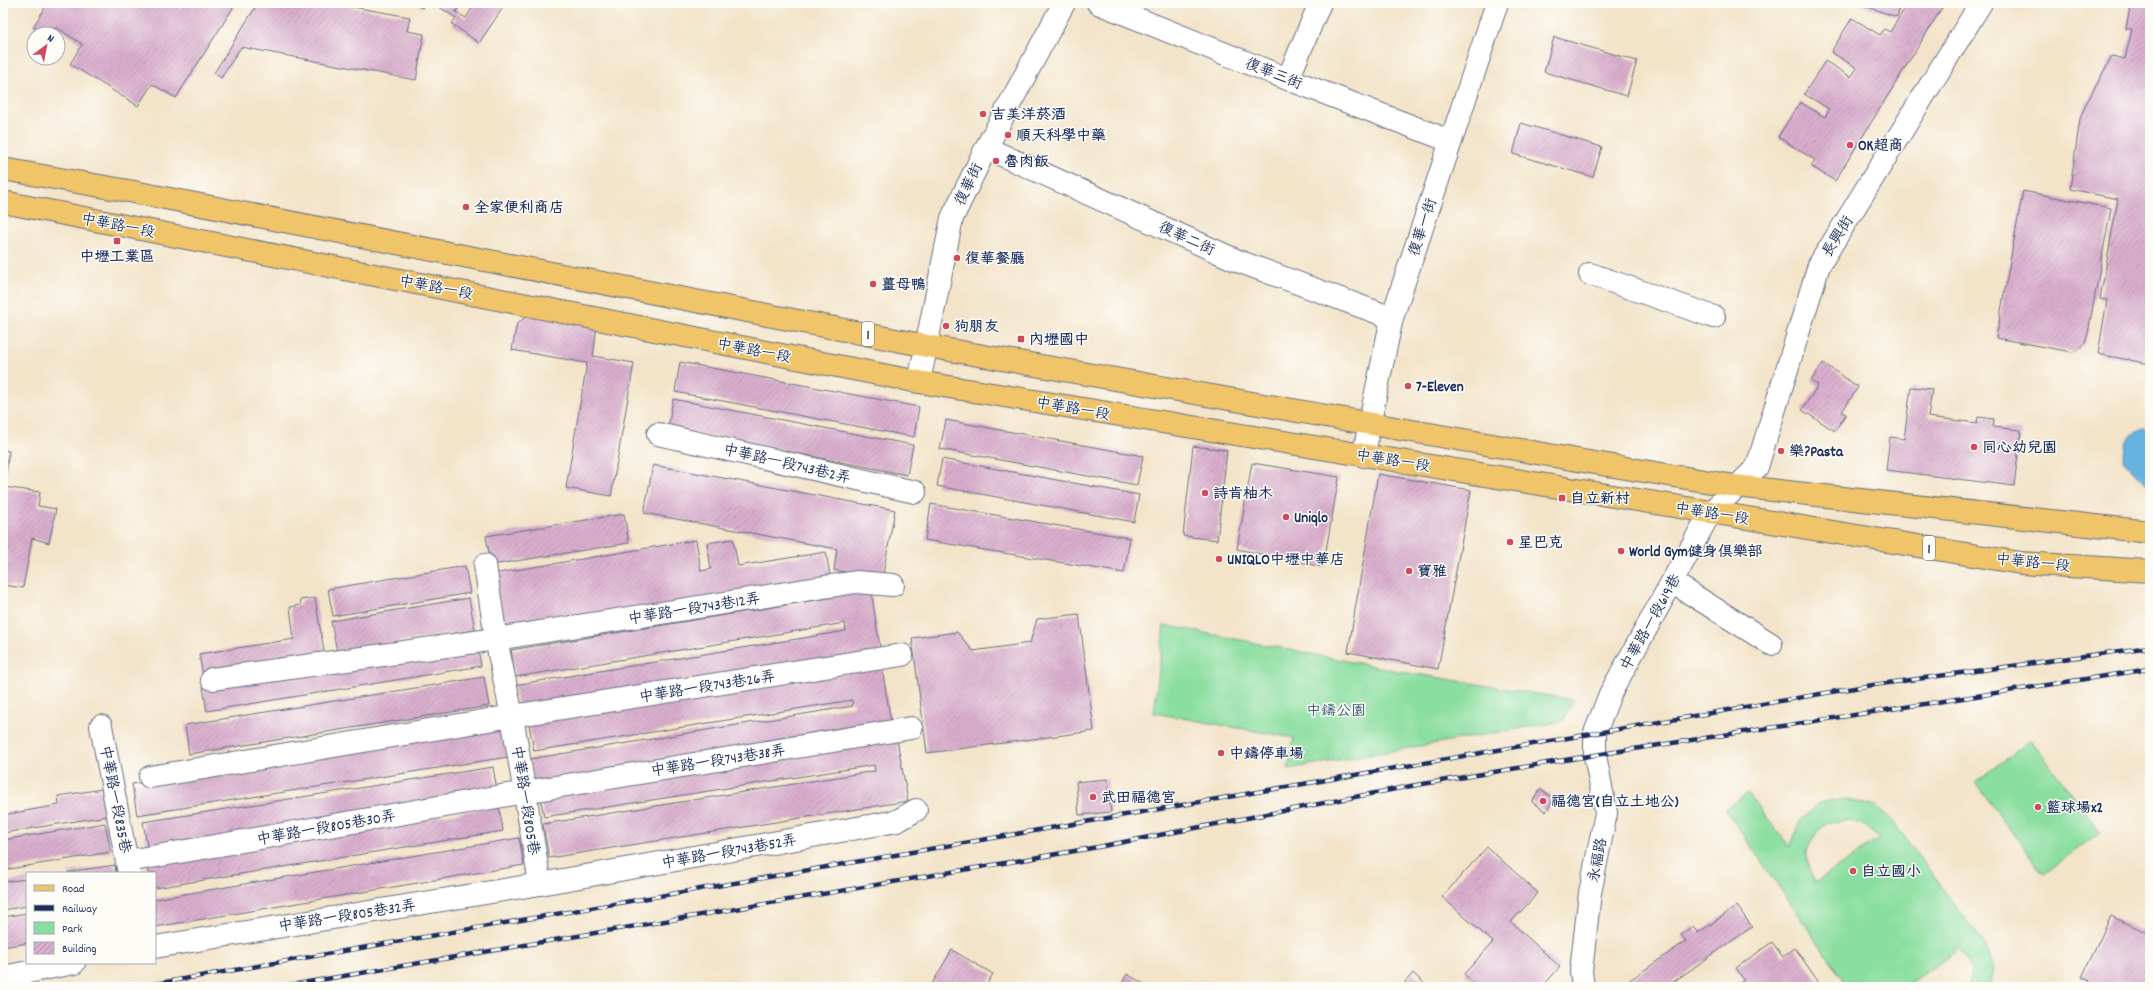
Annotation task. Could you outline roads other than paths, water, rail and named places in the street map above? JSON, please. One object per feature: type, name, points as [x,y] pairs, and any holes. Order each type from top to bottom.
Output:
[{"type":"main road","name":"中華路一段","points":[[3,169],[134,192],[927,346],[1369,425],[1735,486],[2150,532]]},
{"type":"main road","name":"中華路一段","points":[[3,202],[919,382],[2021,563],[2150,570]]},
{"type":"street","name":"復華街","points":[[919,382],[952,218],[986,148],[1064,3]]},
{"type":"street","name":"復華三街","points":[[1098,3],[1288,79],[1450,141]]},
{"type":"street","points":[[1288,79],[1320,3]]},
{"type":"street","name":"復華一街","points":[[1364,456],[1369,425],[1392,318],[1497,3]]},
{"type":"street","name":"長興街","points":[[1710,513],[1735,486],[1757,467],[1819,265],[1981,3]]},
{"type":"street","name":"復華二街","points":[[986,148],[1238,261],[1392,318]]},
{"type":"street","points":[[1590,274],[1714,317]]},
{"type":"street","name":"中華路一段743巷2弄","points":[[658,434],[915,492]]},
{"type":"street","name":"中華路一段619巷","points":[[1595,733],[1610,694],[1710,513]]},
{"type":"street","name":"中華路一段805巷","points":[[484,565],[496,639],[512,716],[540,884]]},
{"type":"street","name":"中華路一段743巷12弄","points":[[212,679],[496,639],[856,582],[893,585]]},
{"type":"street","points":[[1672,582],[1771,644]]},
{"type":"street","name":"中華路一段743巷26弄","points":[[150,777],[512,716],[902,656]]},
{"type":"street","name":"中華路一段835巷","points":[[101,726],[128,867]]},
{"type":"street","name":"中華路一段743巷38弄","points":[[525,792],[911,728]]},
{"type":"street","name":"永福路","points":[[1583,987],[1581,972],[1590,893],[1606,813],[1594,754],[1595,733]]},
{"type":"street","name":"中華路一段805巷30弄","points":[[128,867],[525,792]]},
{"type":"street","name":"中華路一段743巷52弄","points":[[540,884],[897,821],[916,810]]},
{"type":"street","name":"中華路一段805巷32弄","points":[[156,947],[540,884]]},
{"type":"street","points":[[3,977],[69,964]]},
{"type":"water","points":[[2143,428],[2150,429],[2150,485],[2135,473],[2124,461],[2127,441],[2133,434]]},
{"type":"railway","points":[[137,987],[1866,686],[2150,647]]},
{"type":"railway","points":[[279,987],[1098,847],[1411,786],[1595,755],[2150,669]]},
{"type":"place","name":"吉美洋菸酒","points":[[983,114]]},
{"type":"place","name":"順天科學中藥","points":[[1008,135]]},
{"type":"place","name":"OK超商","points":[[1850,145]]},
{"type":"place","name":"魯肉飯","points":[[996,161]]},
{"type":"place","name":"全家便利商店","points":[[466,207]]},
{"type":"place","name":"中壢工業區","points":[[117,241]]},
{"type":"place","name":"復華餐廳","points":[[957,258]]},
{"type":"place","name":"薑母鴨","points":[[873,284]]},
{"type":"place","name":"狗朋友","points":[[946,326]]},
{"type":"place","name":"內壢國中","points":[[1021,339]]},
{"type":"place","name":"7-Eleven","points":[[1408,386]]},
{"type":"place","name":"同心幼兒園","points":[[1974,447]]},
{"type":"place","name":"樂?Pasta","points":[[1781,451]]},
{"type":"place","name":"詩肯柚木","points":[[1205,493]]},
{"type":"place","name":"自立新村","points":[[1562,498]]},
{"type":"place","name":"Uniqlo","points":[[1286,517]]},
{"type":"place","name":"星巴克","points":[[1510,542]]},
{"type":"place","name":"World Gym健身俱樂部","points":[[1621,551]]},
{"type":"place","name":"UNIQLO中壢中華店","points":[[1219,559]]},
{"type":"place","name":"寶雅","points":[[1409,571]]},
{"type":"place","name":"中鑄停車場","points":[[1221,753]]},
{"type":"place","name":"武田福德宮","points":[[1093,797]]},
{"type":"place","name":"福德宮(自立土地公)","points":[[1543,801]]},
{"type":"place","name":"籃球場x2","points":[[2038,807]]},
{"type":"place","name":"自立國小","points":[[1853,871]]},
{"type":"park label","name":"中鑄公園","points":[[1336,710]]}]
